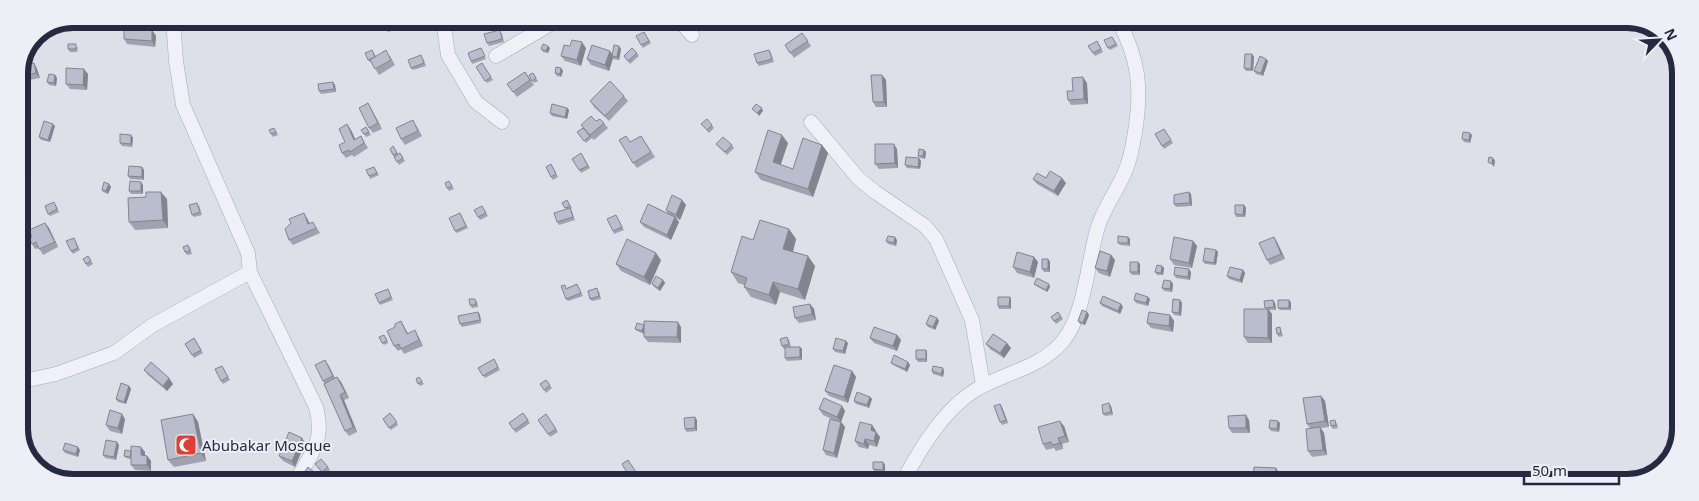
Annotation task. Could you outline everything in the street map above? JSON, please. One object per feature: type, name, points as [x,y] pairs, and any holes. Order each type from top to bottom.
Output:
[{"type":"street","points":[[174,28],[176,61],[184,105],[248,253],[250,272],[308,388],[320,421],[319,440],[300,474]]},
{"type":"street","points":[[445,28],[448,55],[476,102],[502,122]]},
{"type":"street","points":[[496,56],[544,28]]},
{"type":"street","points":[[686,28],[692,35]]},
{"type":"street","points":[[907,474],[914,458],[928,437],[950,413],[984,385],[1020,372],[1053,350],[1064,340],[1079,309],[1088,261],[1102,213],[1127,169],[1138,114],[1140,86],[1137,67],[1123,28]]},
{"type":"street","points":[[811,122],[859,178],[875,192],[925,226],[936,239],[972,320],[984,385]]},
{"type":"street","points":[[28,380],[56,374],[114,353],[153,325],[250,272]]},
{"type":"building","points":[[124,28],[152,30],[152,41],[124,39]]},
{"type":"building","points":[[500,30],[502,39],[487,43],[484,34]]},
{"type":"building","points":[[644,32],[649,41],[641,45],[636,36]]},
{"type":"building","points":[[802,33],[808,41],[790,53],[785,45]]},
{"type":"building","points":[[1112,37],[1116,44],[1108,48],[1104,40]]},
{"type":"building","points":[[572,40],[582,42],[577,60],[561,56],[564,45],[570,46]]},
{"type":"building","points":[[1097,41],[1101,49],[1093,53],[1088,46]]},
{"type":"building","points":[[68,44],[76,44],[76,49],[68,49]]},
{"type":"building","points":[[543,44],[548,46],[546,51],[541,49]]},
{"type":"building","points":[[592,45],[610,51],[605,65],[587,59]]},
{"type":"building","points":[[614,45],[619,46],[617,57],[612,56]]},
{"type":"building","points":[[481,48],[485,56],[471,61],[468,53]]},
{"type":"building","points":[[632,48],[637,53],[628,61],[624,56]]},
{"type":"building","points":[[372,50],[375,57],[368,60],[365,53]]},
{"type":"building","points":[[386,50],[391,60],[375,69],[370,60]]},
{"type":"building","points":[[769,50],[772,59],[757,63],[754,54]]},
{"type":"building","points":[[1245,54],[1252,54],[1251,69],[1244,68]]},
{"type":"building","points":[[421,55],[424,63],[411,68],[408,60]]},
{"type":"building","points":[[1260,56],[1266,59],[1261,73],[1254,71]]},
{"type":"building","points":[[34,63],[36,73],[28,74],[28,65]]},
{"type":"building","points":[[482,63],[491,77],[485,81],[476,67]]},
{"type":"building","points":[[556,67],[561,68],[560,74],[555,73]]},
{"type":"building","points":[[66,68],[84,69],[83,85],[66,84]]},
{"type":"building","points":[[525,72],[530,80],[513,92],[507,84]]},
{"type":"building","points":[[533,73],[536,78],[532,81],[529,75]]},
{"type":"building","points":[[49,74],[55,75],[54,83],[47,82]]},
{"type":"building","points":[[871,75],[882,75],[884,102],[873,102]]},
{"type":"building","points":[[1083,77],[1084,99],[1068,100],[1067,91],[1073,91],[1072,78]]},
{"type":"building","points":[[610,81],[624,96],[605,116],[590,101]]},
{"type":"building","points":[[333,82],[334,89],[319,91],[318,84]]},
{"type":"building","points":[[368,103],[378,123],[369,128],[359,108]]},
{"type":"building","points":[[552,104],[567,108],[565,117],[550,113]]},
{"type":"building","points":[[756,104],[762,108],[757,113],[752,109]]},
{"type":"building","points":[[591,116],[596,121],[600,119],[604,123],[590,135],[581,125]]},
{"type":"building","points":[[707,119],[712,125],[707,130],[701,124]]},
{"type":"building","points":[[413,120],[418,131],[401,139],[396,128]]},
{"type":"building","points":[[44,121],[53,124],[48,140],[39,137]]},
{"type":"building","points":[[347,124],[354,140],[361,136],[364,143],[350,152],[349,150],[342,153],[339,145],[345,142],[339,129]]},
{"type":"building","points":[[366,127],[369,132],[364,134],[361,130]]},
{"type":"building","points":[[274,128],[276,132],[271,134],[269,130]]},
{"type":"building","points":[[583,128],[590,136],[584,141],[577,132]]},
{"type":"building","points":[[1164,129],[1171,140],[1162,146],[1155,134]]},
{"type":"building","points":[[768,130],[782,135],[773,162],[793,169],[803,138],[822,145],[808,189],[755,172]]},
{"type":"building","points":[[1463,132],[1470,133],[1469,140],[1462,139]]},
{"type":"building","points":[[120,134],[131,135],[131,144],[120,143]]},
{"type":"building","points":[[626,136],[630,142],[641,136],[651,152],[633,163],[619,140]]},
{"type":"building","points":[[723,137],[732,145],[725,152],[716,144]]},
{"type":"building","points":[[875,144],[894,144],[895,163],[875,164]]},
{"type":"building","points":[[393,146],[397,153],[393,155],[390,149]]},
{"type":"building","points":[[919,149],[924,150],[923,156],[918,156]]},
{"type":"building","points":[[400,153],[403,158],[397,162],[394,157]]},
{"type":"building","points":[[581,153],[588,166],[579,170],[572,159]]},
{"type":"building","points":[[906,157],[919,158],[918,167],[905,165]]},
{"type":"building","points":[[1489,157],[1493,158],[1492,164],[1488,162]]},
{"type":"building","points":[[551,164],[556,174],[551,177],[546,167]]},
{"type":"building","points":[[129,166],[142,167],[142,177],[128,176]]},
{"type":"building","points":[[374,167],[377,173],[369,176],[366,170]]},
{"type":"building","points":[[1050,171],[1062,178],[1054,191],[1033,179],[1037,173],[1046,178]]},
{"type":"building","points":[[130,181],[141,182],[141,191],[129,191]]},
{"type":"building","points":[[449,181],[452,186],[447,188],[445,183]]},
{"type":"building","points":[[104,182],[109,184],[106,191],[102,190]]},
{"type":"building","points":[[146,192],[161,192],[163,220],[129,222],[128,198],[146,197]]},
{"type":"building","points":[[1189,192],[1190,203],[1174,204],[1174,195]]},
{"type":"building","points":[[672,195],[682,200],[676,215],[666,210]]},
{"type":"building","points":[[567,200],[570,206],[565,208],[562,203]]},
{"type":"building","points":[[54,202],[57,209],[48,214],[45,206]]},
{"type":"building","points":[[197,203],[200,212],[192,215],[189,205]]},
{"type":"building","points":[[648,204],[675,217],[667,235],[640,222]]},
{"type":"building","points":[[1235,205],[1244,205],[1243,215],[1235,214]]},
{"type":"building","points":[[482,206],[486,213],[478,217],[474,210]]},
{"type":"building","points":[[570,208],[573,217],[557,222],[554,213]]},
{"type":"building","points":[[304,213],[308,224],[313,222],[316,228],[289,240],[285,229],[291,223],[289,219]]},
{"type":"building","points":[[460,213],[466,226],[455,231],[449,218]]},
{"type":"building","points":[[616,215],[622,227],[613,231],[607,219]]},
{"type":"building","points":[[760,220],[789,229],[783,249],[808,256],[798,289],[773,282],[769,295],[744,287],[747,278],[731,272],[742,236],[753,240]]},
{"type":"building","points":[[45,223],[55,242],[39,249],[36,242],[32,244],[29,238],[32,237],[29,230]]},
{"type":"building","points":[[888,236],[895,237],[894,243],[886,241]]},
{"type":"building","points":[[1118,236],[1128,237],[1128,243],[1118,243]]},
{"type":"building","points":[[1174,237],[1193,241],[1189,263],[1170,259]]},
{"type":"building","points":[[1274,237],[1281,254],[1267,260],[1259,243]]},
{"type":"building","points":[[74,238],[78,248],[71,251],[66,241]]},
{"type":"building","points":[[627,239],[656,253],[644,277],[616,264]]},
{"type":"building","points":[[188,245],[190,251],[185,252],[183,247]]},
{"type":"building","points":[[1205,248],[1216,250],[1214,263],[1203,261]]},
{"type":"building","points":[[1100,251],[1111,255],[1107,271],[1095,268]]},
{"type":"building","points":[[1017,252],[1034,257],[1030,272],[1013,267]]},
{"type":"building","points":[[88,256],[91,261],[86,264],[83,259]]},
{"type":"building","points":[[1042,259],[1048,259],[1048,269],[1042,269]]},
{"type":"building","points":[[1130,262],[1138,262],[1138,272],[1130,272]]},
{"type":"building","points":[[1157,265],[1162,266],[1161,273],[1155,272]]},
{"type":"building","points":[[1175,267],[1189,269],[1188,277],[1174,275]]},
{"type":"building","points":[[1230,267],[1243,270],[1240,280],[1227,276]]},
{"type":"building","points":[[656,276],[663,280],[658,288],[652,284]]},
{"type":"building","points":[[1037,278],[1049,284],[1046,290],[1034,284]]},
{"type":"building","points":[[1164,280],[1171,281],[1170,289],[1162,288]]},
{"type":"building","points":[[577,284],[581,293],[566,299],[561,286],[565,285],[566,289]]},
{"type":"building","points":[[597,288],[599,296],[590,299],[588,291]]},
{"type":"building","points":[[388,289],[391,297],[379,303],[375,294]]},
{"type":"building","points":[[1136,293],[1148,297],[1146,303],[1134,300]]},
{"type":"building","points":[[1103,296],[1121,304],[1118,311],[1100,303]]},
{"type":"building","points":[[998,297],[1010,297],[1009,306],[998,306]]},
{"type":"building","points":[[469,299],[475,299],[476,305],[470,305]]},
{"type":"building","points":[[1173,299],[1180,300],[1179,313],[1172,312]]},
{"type":"building","points":[[1273,300],[1274,307],[1265,308],[1264,301]]},
{"type":"building","points":[[1278,300],[1289,300],[1289,308],[1278,308]]},
{"type":"building","points":[[810,304],[812,314],[795,318],[793,307]]},
{"type":"building","points":[[1244,309],[1268,309],[1268,338],[1244,337]]},
{"type":"building","points":[[1082,310],[1087,312],[1083,323],[1078,321]]},
{"type":"building","points":[[478,312],[480,320],[460,324],[458,316]]},
{"type":"building","points":[[1058,312],[1061,317],[1054,321],[1051,317]]},
{"type":"building","points":[[1149,312],[1170,315],[1169,326],[1147,323]]},
{"type":"building","points":[[930,315],[937,318],[933,327],[926,324]]},
{"type":"building","points":[[401,321],[407,334],[415,330],[419,340],[401,349],[399,344],[394,346],[387,331]]},
{"type":"building","points":[[644,321],[678,322],[677,337],[644,337]]},
{"type":"building","points":[[637,323],[644,325],[642,331],[635,329]]},
{"type":"building","points":[[874,327],[897,335],[893,346],[870,338]]},
{"type":"building","points":[[1280,327],[1281,333],[1277,334],[1276,328]]},
{"type":"building","points":[[993,334],[1007,343],[1000,353],[986,344]]},
{"type":"building","points":[[384,335],[387,341],[382,343],[379,337]]},
{"type":"building","points":[[787,337],[789,344],[782,346],[780,339]]},
{"type":"building","points":[[194,338],[201,350],[192,355],[185,344]]},
{"type":"building","points":[[836,338],[846,341],[843,351],[833,349]]},
{"type":"building","points":[[785,347],[800,347],[800,357],[785,358]]},
{"type":"building","points":[[916,350],[926,350],[926,359],[916,359]]},
{"type":"building","points":[[894,355],[908,362],[905,369],[891,363]]},
{"type":"building","points":[[494,359],[498,367],[483,376],[478,368]]},
{"type":"building","points":[[325,360],[333,376],[323,381],[315,365]]},
{"type":"building","points":[[151,362],[169,378],[163,386],[144,370]]},
{"type":"building","points":[[834,365],[852,371],[844,397],[825,391]]},
{"type":"building","points":[[222,366],[228,377],[221,381],[215,369]]},
{"type":"building","points":[[933,366],[943,368],[941,374],[932,371]]},
{"type":"building","points":[[337,377],[345,392],[340,395],[353,427],[345,431],[324,384]]},
{"type":"building","points":[[419,377],[422,381],[418,384],[416,379]]},
{"type":"building","points":[[546,380],[550,385],[544,390],[540,384]]},
{"type":"building","points":[[121,383],[129,386],[124,402],[116,399]]},
{"type":"building","points":[[857,392],[870,397],[867,405],[854,401]]},
{"type":"building","points":[[1321,396],[1325,421],[1307,424],[1303,398]]},
{"type":"building","points":[[824,398],[842,406],[837,417],[819,409]]},
{"type":"building","points":[[1109,403],[1111,412],[1103,414],[1102,405]]},
{"type":"building","points":[[1000,404],[1006,420],[1000,422],[994,406]]},
{"type":"building","points":[[110,410],[122,414],[118,428],[106,425]]},
{"type":"building","points":[[390,413],[397,422],[389,428],[383,419]]},
{"type":"building","points":[[523,413],[528,420],[514,430],[509,423]]},
{"type":"building","name":"Abubakar Mosque","points":[[193,414],[201,453],[168,460],[161,420]]},
{"type":"building","points":[[546,414],[556,429],[548,434],[538,420]]},
{"type":"building","points":[[1246,415],[1246,428],[1229,428],[1228,416]]},
{"type":"building","points":[[695,417],[695,428],[685,429],[684,418]]},
{"type":"building","points":[[830,419],[841,422],[834,453],[823,450]]},
{"type":"building","points":[[1270,420],[1278,421],[1277,429],[1269,428]]},
{"type":"building","points":[[1335,420],[1336,425],[1331,426],[1330,421]]},
{"type":"building","points":[[1060,421],[1065,436],[1058,438],[1060,443],[1052,445],[1051,442],[1043,444],[1038,427]]},
{"type":"building","points":[[860,422],[872,425],[871,430],[876,432],[874,441],[865,439],[864,444],[855,441]]},
{"type":"building","points":[[1320,427],[1323,450],[1308,451],[1306,429]]},
{"type":"building","points":[[289,432],[302,438],[292,461],[279,456]]},
{"type":"building","points":[[106,440],[117,442],[114,457],[103,455]]},
{"type":"building","points":[[65,443],[78,447],[76,454],[63,450]]},
{"type":"building","points":[[131,446],[141,447],[141,455],[147,456],[147,465],[131,465]]},
{"type":"building","points":[[125,450],[131,451],[130,457],[124,456]]},
{"type":"building","points":[[321,459],[328,467],[322,472],[315,464]]},
{"type":"building","points":[[628,460],[636,472],[628,474],[622,464]]},
{"type":"building","points":[[873,462],[883,462],[883,470],[873,469]]},
{"type":"building","points":[[308,467],[314,472],[308,474],[305,471]]},
{"type":"building","points":[[1254,467],[1276,468],[1276,474],[1254,474]]},
{"type":"place","name":"Abubakar Mosque","points":[[186,445]]}]
